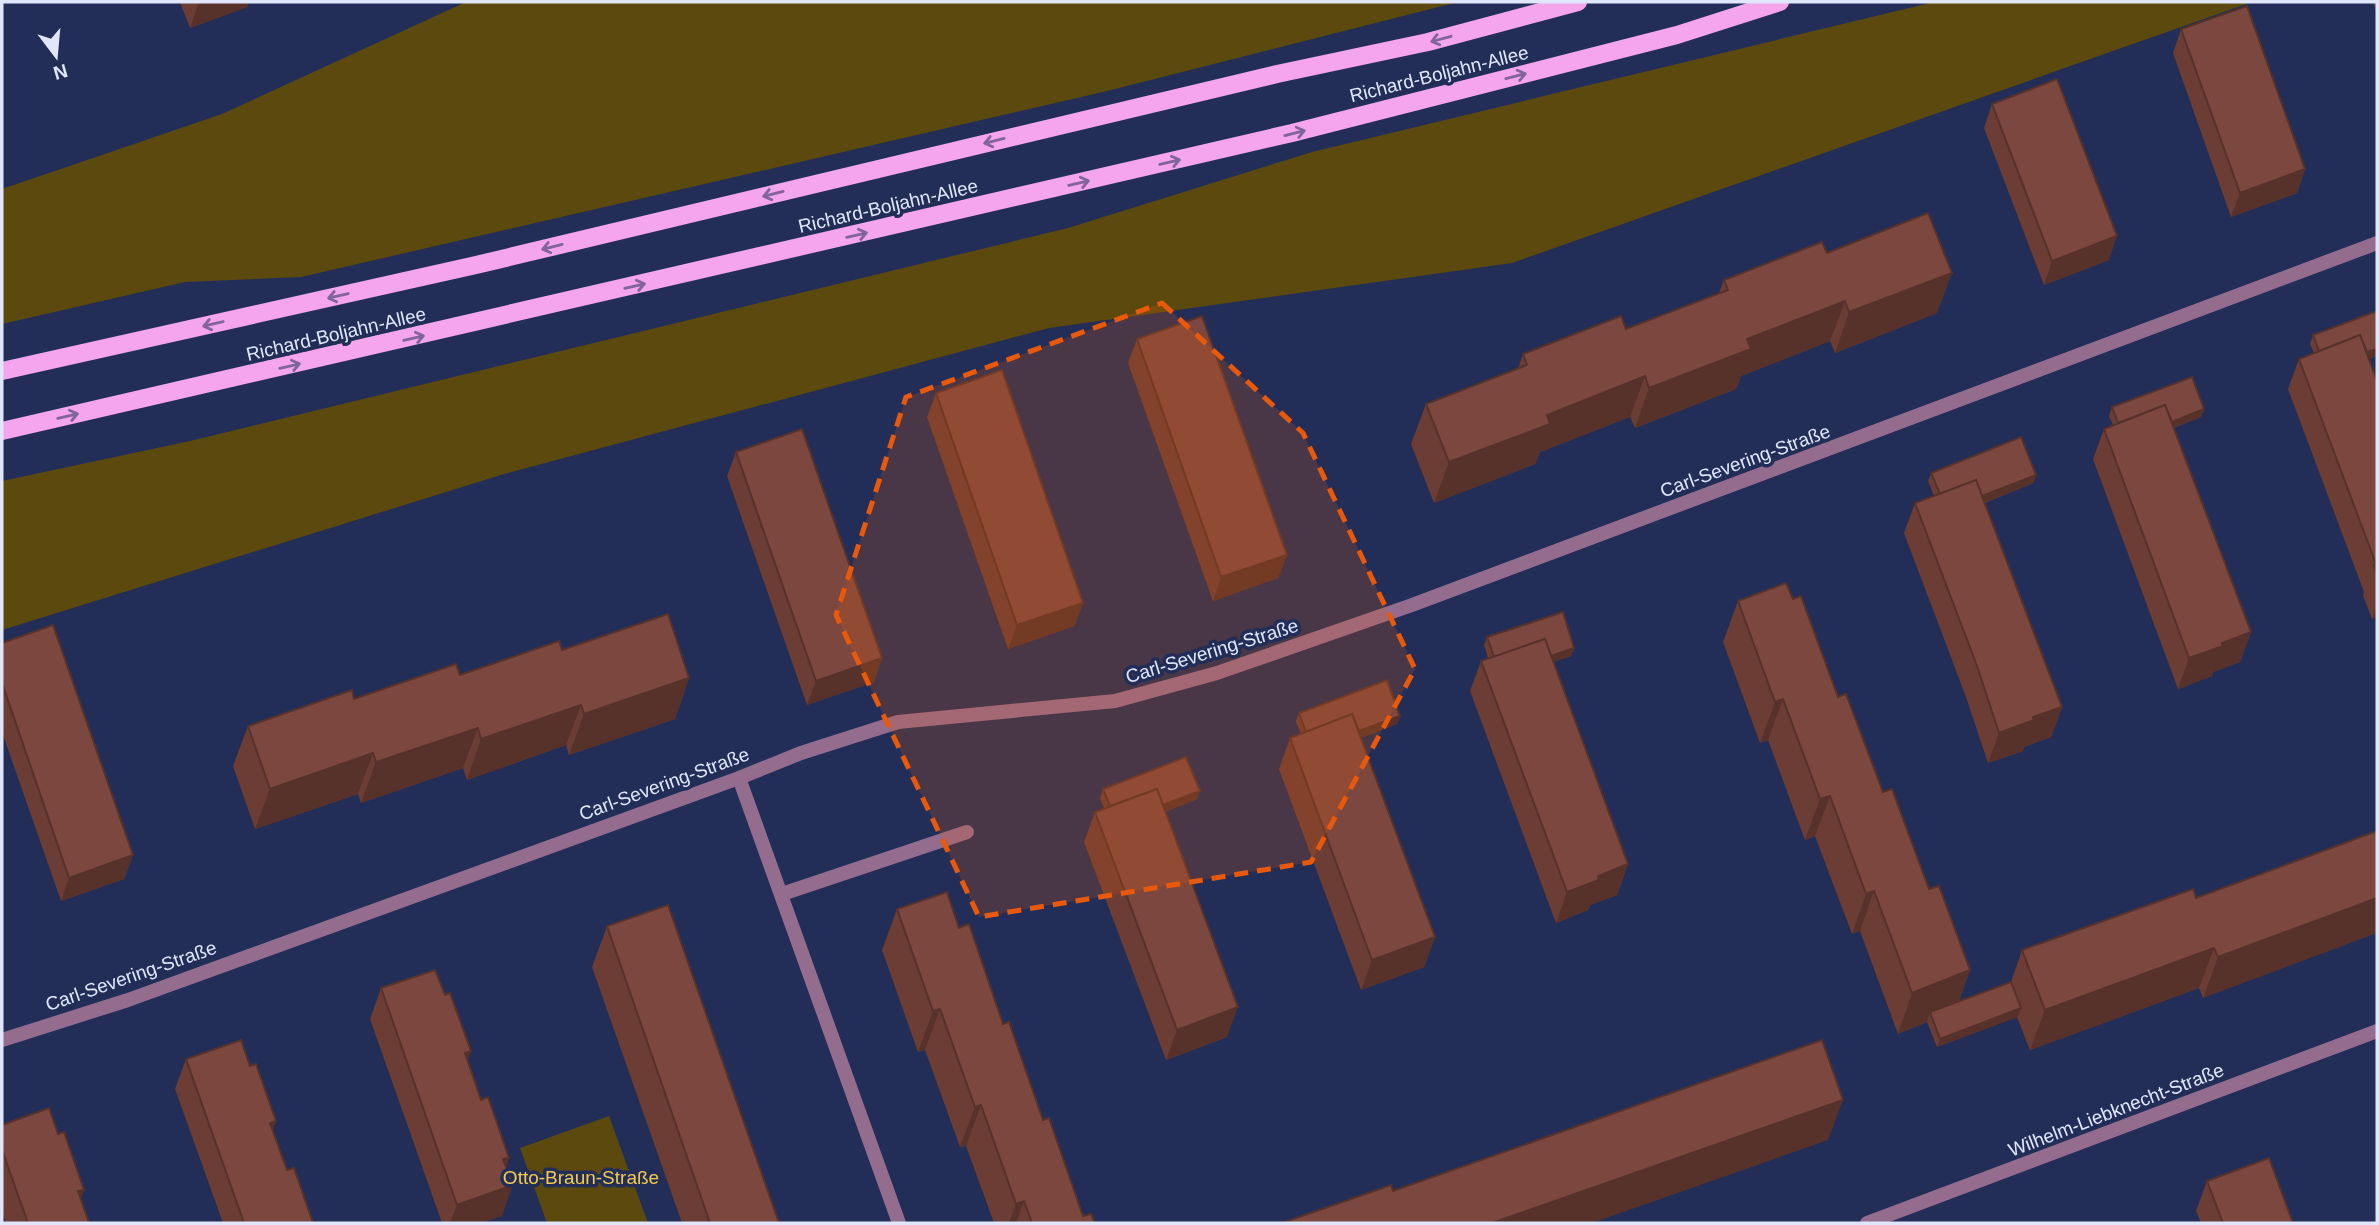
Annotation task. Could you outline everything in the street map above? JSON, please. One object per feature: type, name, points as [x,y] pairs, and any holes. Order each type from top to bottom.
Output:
[{"type":"main road","name":"Richard-Boljahn-Allee","points":[[2,371],[476,265],[1277,74],[1428,42],[1578,2]]},
{"type":"main road","name":"Richard-Boljahn-Allee","points":[[2,431],[1292,134],[1677,35],[1780,2]]},
{"type":"street","name":"Carl-Severing-Straße","points":[[2,1040],[128,1000],[802,753],[898,722],[1115,701],[1217,673],[1437,596],[2377,243]]},
{"type":"street","points":[[739,778],[899,1223]]},
{"type":"street","points":[[782,894],[967,832]]},
{"type":"street","name":"Wilhelm-Liebknecht-Straße","points":[[1867,1223],[2377,1031]]},
{"type":"highlighted area","points":[[1162,303],[1303,433],[1415,669],[1311,862],[979,917],[836,615],[906,397]]},
{"type":"green space","points":[[466,2],[1458,2],[1103,92],[301,277],[185,282],[2,324],[2,189],[222,114]]},
{"type":"green space","points":[[1934,2],[2252,2],[1512,263],[1049,328],[504,474],[2,630],[2,481],[190,441],[1068,228],[1312,152]]},
{"type":"green space","name":"Otto-Braun-Straße","points":[[609,1116],[648,1223],[547,1223],[520,1148]]},
{"type":"building","points":[[2247,6],[2305,169],[2240,193],[2181,29]]},
{"type":"building","points":[[2057,79],[2117,236],[2052,261],[1992,104]]},
{"type":"building","points":[[1928,213],[1952,273],[1849,312],[1845,301],[1747,339],[1751,349],[1649,388],[1645,376],[1547,415],[1550,424],[1449,462],[1426,404],[1527,365],[1523,354],[1621,316],[1626,329],[1728,290],[1724,280],[1822,242],[1827,253]]},
{"type":"building","points":[[2377,311],[2377,349],[2367,352],[2360,335],[2319,351],[2313,335]]},
{"type":"building","points":[[1202,316],[1287,555],[1221,577],[1137,339]]},
{"type":"building","points":[[2360,335],[2377,381],[2377,574],[2376,564],[2299,359]]},
{"type":"building","points":[[1002,370],[1083,603],[1017,625],[936,393]]},
{"type":"building","points":[[2192,377],[2204,409],[2172,422],[2165,405],[2118,423],[2112,407]]},
{"type":"building","points":[[2165,405],[2251,632],[2189,658],[2104,429]]},
{"type":"building","points":[[802,429],[882,658],[816,681],[736,452]]},
{"type":"building","points":[[2021,437],[2036,475],[1982,496],[1976,480],[1940,494],[1931,473]]},
{"type":"building","points":[[1976,480],[2062,707],[1999,733],[1977,666],[1915,503]]},
{"type":"building","points":[[1786,583],[1793,599],[1801,596],[1838,697],[1846,694],[1883,792],[1892,789],[1929,889],[1939,886],[1970,970],[1912,993],[1874,891],[1866,894],[1830,796],[1820,799],[1783,699],[1775,702],[1738,601]]},
{"type":"building","points":[[1563,612],[1574,648],[1551,656],[1545,639],[1494,657],[1487,637]]},
{"type":"building","points":[[668,614],[689,678],[584,714],[581,705],[481,739],[478,728],[376,762],[373,753],[270,789],[248,726],[352,690],[354,699],[456,664],[460,675],[559,641],[562,650]]},
{"type":"building","points":[[53,625],[133,855],[69,878],[2,683],[2,643]]},
{"type":"building","points":[[1545,639],[1628,864],[1598,876],[1599,880],[1567,892],[1481,661]]},
{"type":"building","points":[[1387,680],[1400,716],[1359,731],[1352,714],[1306,732],[1299,713]]},
{"type":"building","points":[[1352,714],[1435,937],[1372,960],[1290,738]]},
{"type":"building","points":[[1186,757],[1200,791],[1163,805],[1157,789],[1110,806],[1103,789]]},
{"type":"building","points":[[1157,789],[1238,1007],[1177,1030],[1095,812]]},
{"type":"building","points":[[2377,831],[2377,898],[2218,957],[2214,948],[2045,1010],[2022,950],[2193,889],[2196,898]]},
{"type":"building","points":[[947,892],[959,928],[969,924],[1003,1024],[1009,1022],[1043,1120],[1049,1118],[1083,1216],[1091,1214],[1095,1223],[1032,1223],[1024,1201],[1016,1204],[981,1105],[975,1107],[940,1009],[933,1011],[897,909]]},
{"type":"building","points":[[668,905],[779,1223],[710,1223],[607,926]]},
{"type":"building","points":[[435,970],[445,995],[450,993],[471,1051],[465,1053],[481,1100],[488,1097],[509,1158],[503,1159],[513,1185],[457,1205],[381,988]]},
{"type":"building","points":[[2011,982],[2021,1008],[1940,1039],[1930,1012]]},
{"type":"building","points":[[241,1040],[250,1066],[256,1064],[276,1121],[270,1123],[287,1170],[294,1168],[313,1223],[244,1223],[186,1059]]},
{"type":"building","points":[[1822,1040],[1843,1100],[1492,1223],[1282,1223],[1391,1185],[1393,1191]]},
{"type":"building","points":[[49,1108],[58,1134],[64,1132],[84,1190],[78,1191],[89,1223],[28,1223],[2,1150],[2,1125]]},
{"type":"building","points":[[2269,1158],[2293,1223],[2223,1223],[2207,1181]]}]
